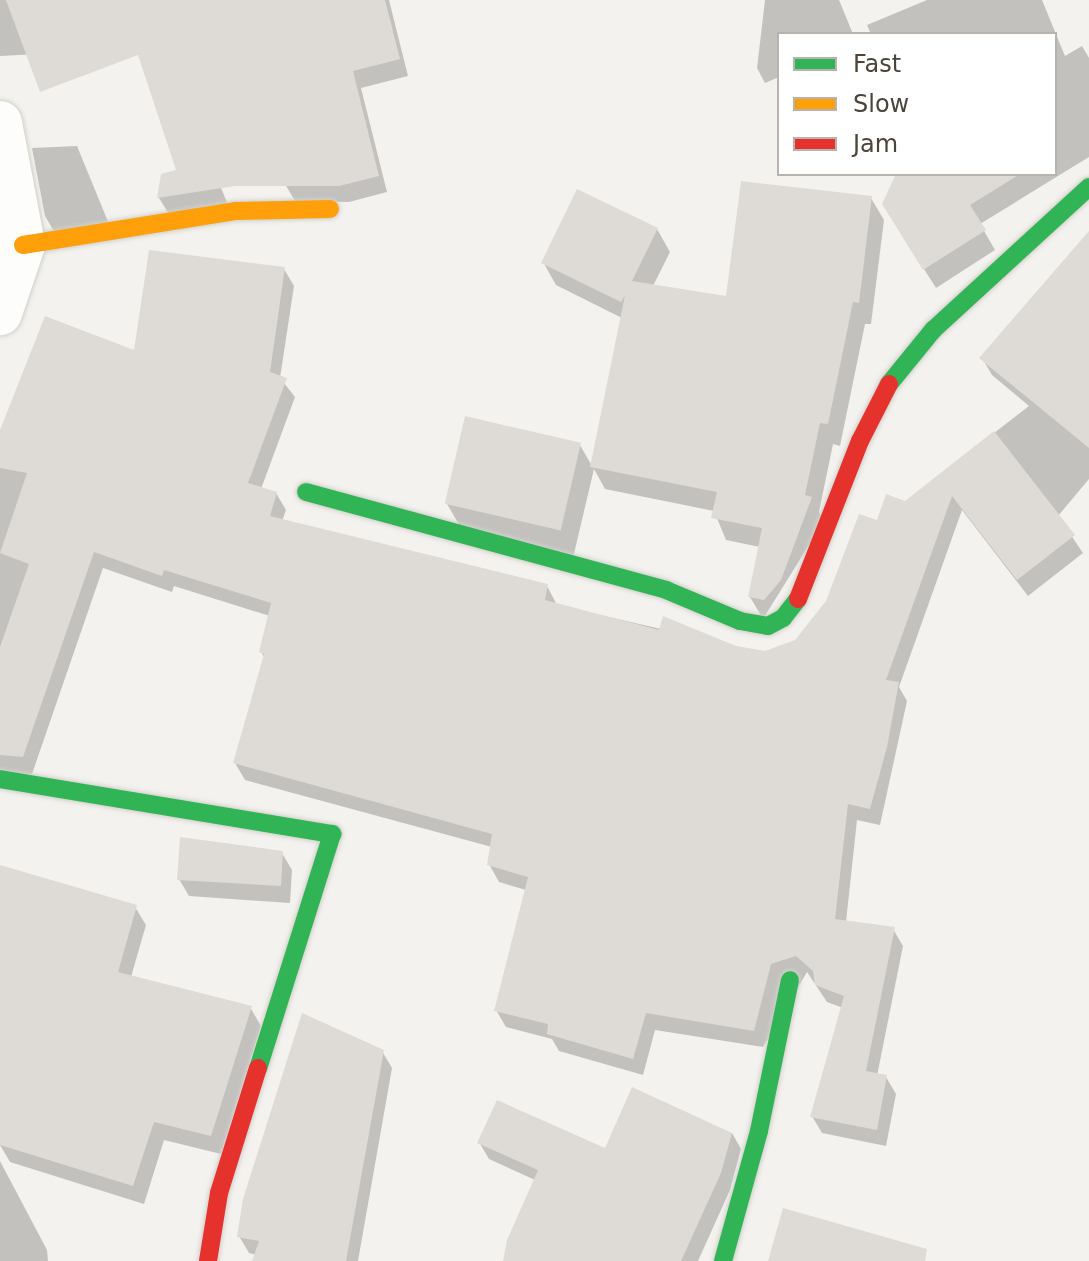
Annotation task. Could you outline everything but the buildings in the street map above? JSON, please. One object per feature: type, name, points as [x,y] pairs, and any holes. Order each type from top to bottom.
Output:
[{"type":"street","points":[[0,123],[23,245],[0,313]]},
{"type":"street","points":[[306,492],[666,590],[740,621],[768,626],[783,618],[803,592],[860,441],[893,376],[933,330],[1089,187]]},
{"type":"street","points":[[23,245],[236,211],[330,209]]},
{"type":"street","points":[[0,779],[332,834],[219,1193],[208,1261]]},
{"type":"street","points":[[723,1261],[759,1131],[790,980]]},
{"type":"traffic: fast","points":[[889,384],[933,330],[1089,187]]},
{"type":"traffic: fast","points":[[306,492],[666,590],[740,621],[768,626],[783,618],[798,599]]},
{"type":"traffic: fast","points":[[0,779],[332,834],[258,1068]]},
{"type":"traffic: fast","points":[[723,1261],[759,1131],[790,980]]},
{"type":"traffic: slow","points":[[23,245],[236,211],[330,209]]},
{"type":"traffic: jam","points":[[798,599],[860,441],[889,384]]},
{"type":"traffic: jam","points":[[208,1261],[219,1193],[258,1068]]}]
